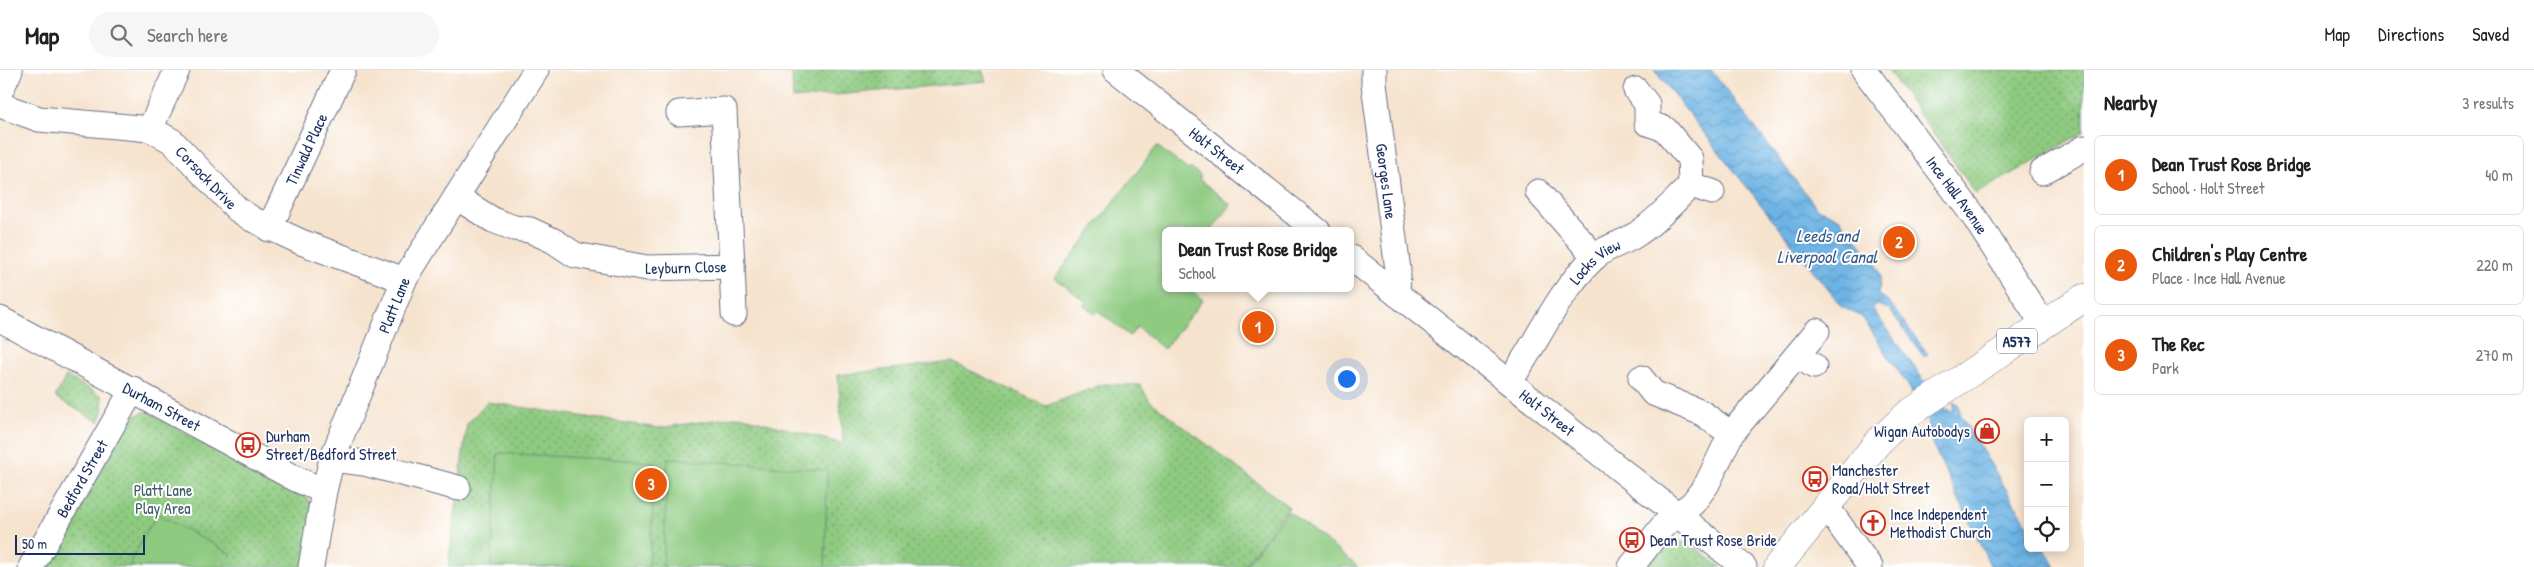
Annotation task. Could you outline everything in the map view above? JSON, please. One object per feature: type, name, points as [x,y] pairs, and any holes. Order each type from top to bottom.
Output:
[{"type":"highway","name":"A577","points":[[1777,567],[1880,442],[1911,411],[2084,298]]},
{"type":"street","points":[[0,92],[10,70]]},
{"type":"street","points":[[150,128],[177,70]]},
{"type":"street","name":"Tinwald Place","points":[[269,229],[343,70]]},
{"type":"street","name":"Platt Lane","points":[[311,567],[324,491],[332,459],[404,280],[536,70]]},
{"type":"street","name":"Holt Street","points":[[1116,70],[1313,227]]},
{"type":"street","name":"Georges Lane","points":[[1374,70],[1375,92],[1398,270],[1397,294]]},
{"type":"street","name":"Ince Hall Avenue","points":[[1864,70],[1973,215],[2043,324]]},
{"type":"street","name":"Locks View","points":[[1510,381],[1569,286],[1595,257],[1612,245],[1627,240],[1640,232],[1701,188],[1690,159],[1665,128],[1647,122],[1646,104],[1636,90]]},
{"type":"street","name":"Corsock Drive","points":[[0,105],[39,119],[150,128],[172,141],[237,209],[269,229],[404,280]]},
{"type":"street","name":"Leyburn Close","points":[[456,197],[492,220],[530,230],[554,241],[575,255],[647,268],[732,266],[733,110],[679,113]]},
{"type":"street","points":[[2042,172],[2083,151]]},
{"type":"street","points":[[1536,188],[1595,257]]},
{"type":"street","name":"Holt Street","points":[[1354,260],[1744,567]]},
{"type":"street","points":[[732,266],[734,314]]},
{"type":"street","name":"Durham Street","points":[[0,319],[296,479],[324,491]]},
{"type":"street","points":[[1631,567],[1663,526],[1693,503],[1707,484],[1731,434],[1806,360],[1817,330]]},
{"type":"street","points":[[1641,370],[1653,393],[1697,410],[1731,434]]},
{"type":"street","name":"Bedford Street","points":[[31,567],[133,390]]},
{"type":"street","points":[[332,459],[364,463],[458,488]]},
{"type":"street","points":[[1826,506],[1870,567]]},
{"type":"green space","points":[[792,70],[982,70],[986,81],[793,99]]},
{"type":"green space","points":[[1888,70],[2084,70],[2084,132],[1976,194]]},
{"type":"green space","points":[[1157,146],[1188,170],[1190,168],[1201,176],[1199,179],[1231,205],[1214,227],[1162,227],[1162,292],[1193,292],[1203,300],[1164,349],[1137,327],[1130,336],[1098,311],[1095,314],[1083,305],[1086,302],[1055,278]]},
{"type":"green space","points":[[952,362],[1046,406],[1103,384],[1140,385],[1150,401],[1289,507],[1243,567],[448,567],[467,424],[487,402],[659,428],[740,416],[843,444],[838,375]]},
{"type":"green space","points":[[66,376],[102,396],[103,412],[99,422],[55,397]]},
{"type":"green space","name":"Platt Lane Play Area","points":[[148,411],[198,441],[211,441],[307,498],[315,510],[307,567],[49,567],[130,417]]},
{"type":"green space","points":[[498,453],[656,462],[649,567],[491,567]]},
{"type":"green space","points":[[668,458],[827,470],[825,567],[663,567]]},
{"type":"green space","points":[[1288,511],[1358,567],[1244,567]]},
{"type":"green space","points":[[157,514],[231,554],[224,567],[135,567],[129,564]]},
{"type":"green space","points":[[1672,541],[1689,543],[1721,567],[1644,567],[1660,547]]},
{"type":"water","name":"Leeds and Liverpool Canal","points":[[1654,70],[1711,70],[1816,207],[1840,219],[1875,263],[1881,277],[1878,295],[1887,300],[1928,354],[1924,357],[1889,309],[1877,305],[1873,309],[1944,409],[1953,411],[1954,402],[1958,404],[1961,416],[2024,518],[2024,552],[2046,552],[2055,567],[1991,567],[1928,435],[1929,423],[1909,387],[1862,317],[1842,307]]},
{"type":"place","name":"Children's Play Centre","points":[[1899,242]]},
{"type":"place","name":"Dean Trust Rose Bridge","points":[[1258,327]]},
{"type":"place","name":"Wigan Autobodys","points":[[1987,431]]},
{"type":"place","name":"Durham Street/Bedford Street","points":[[248,445]]},
{"type":"place","name":"Manchester Road/Holt Street","points":[[1815,479]]},
{"type":"place","name":"The Rec","points":[[651,484]]},
{"type":"place","name":"Ince Independent Methodist Church","points":[[1873,523]]},
{"type":"place","name":"Dean Trust Rose Bride","points":[[1632,540]]}]
